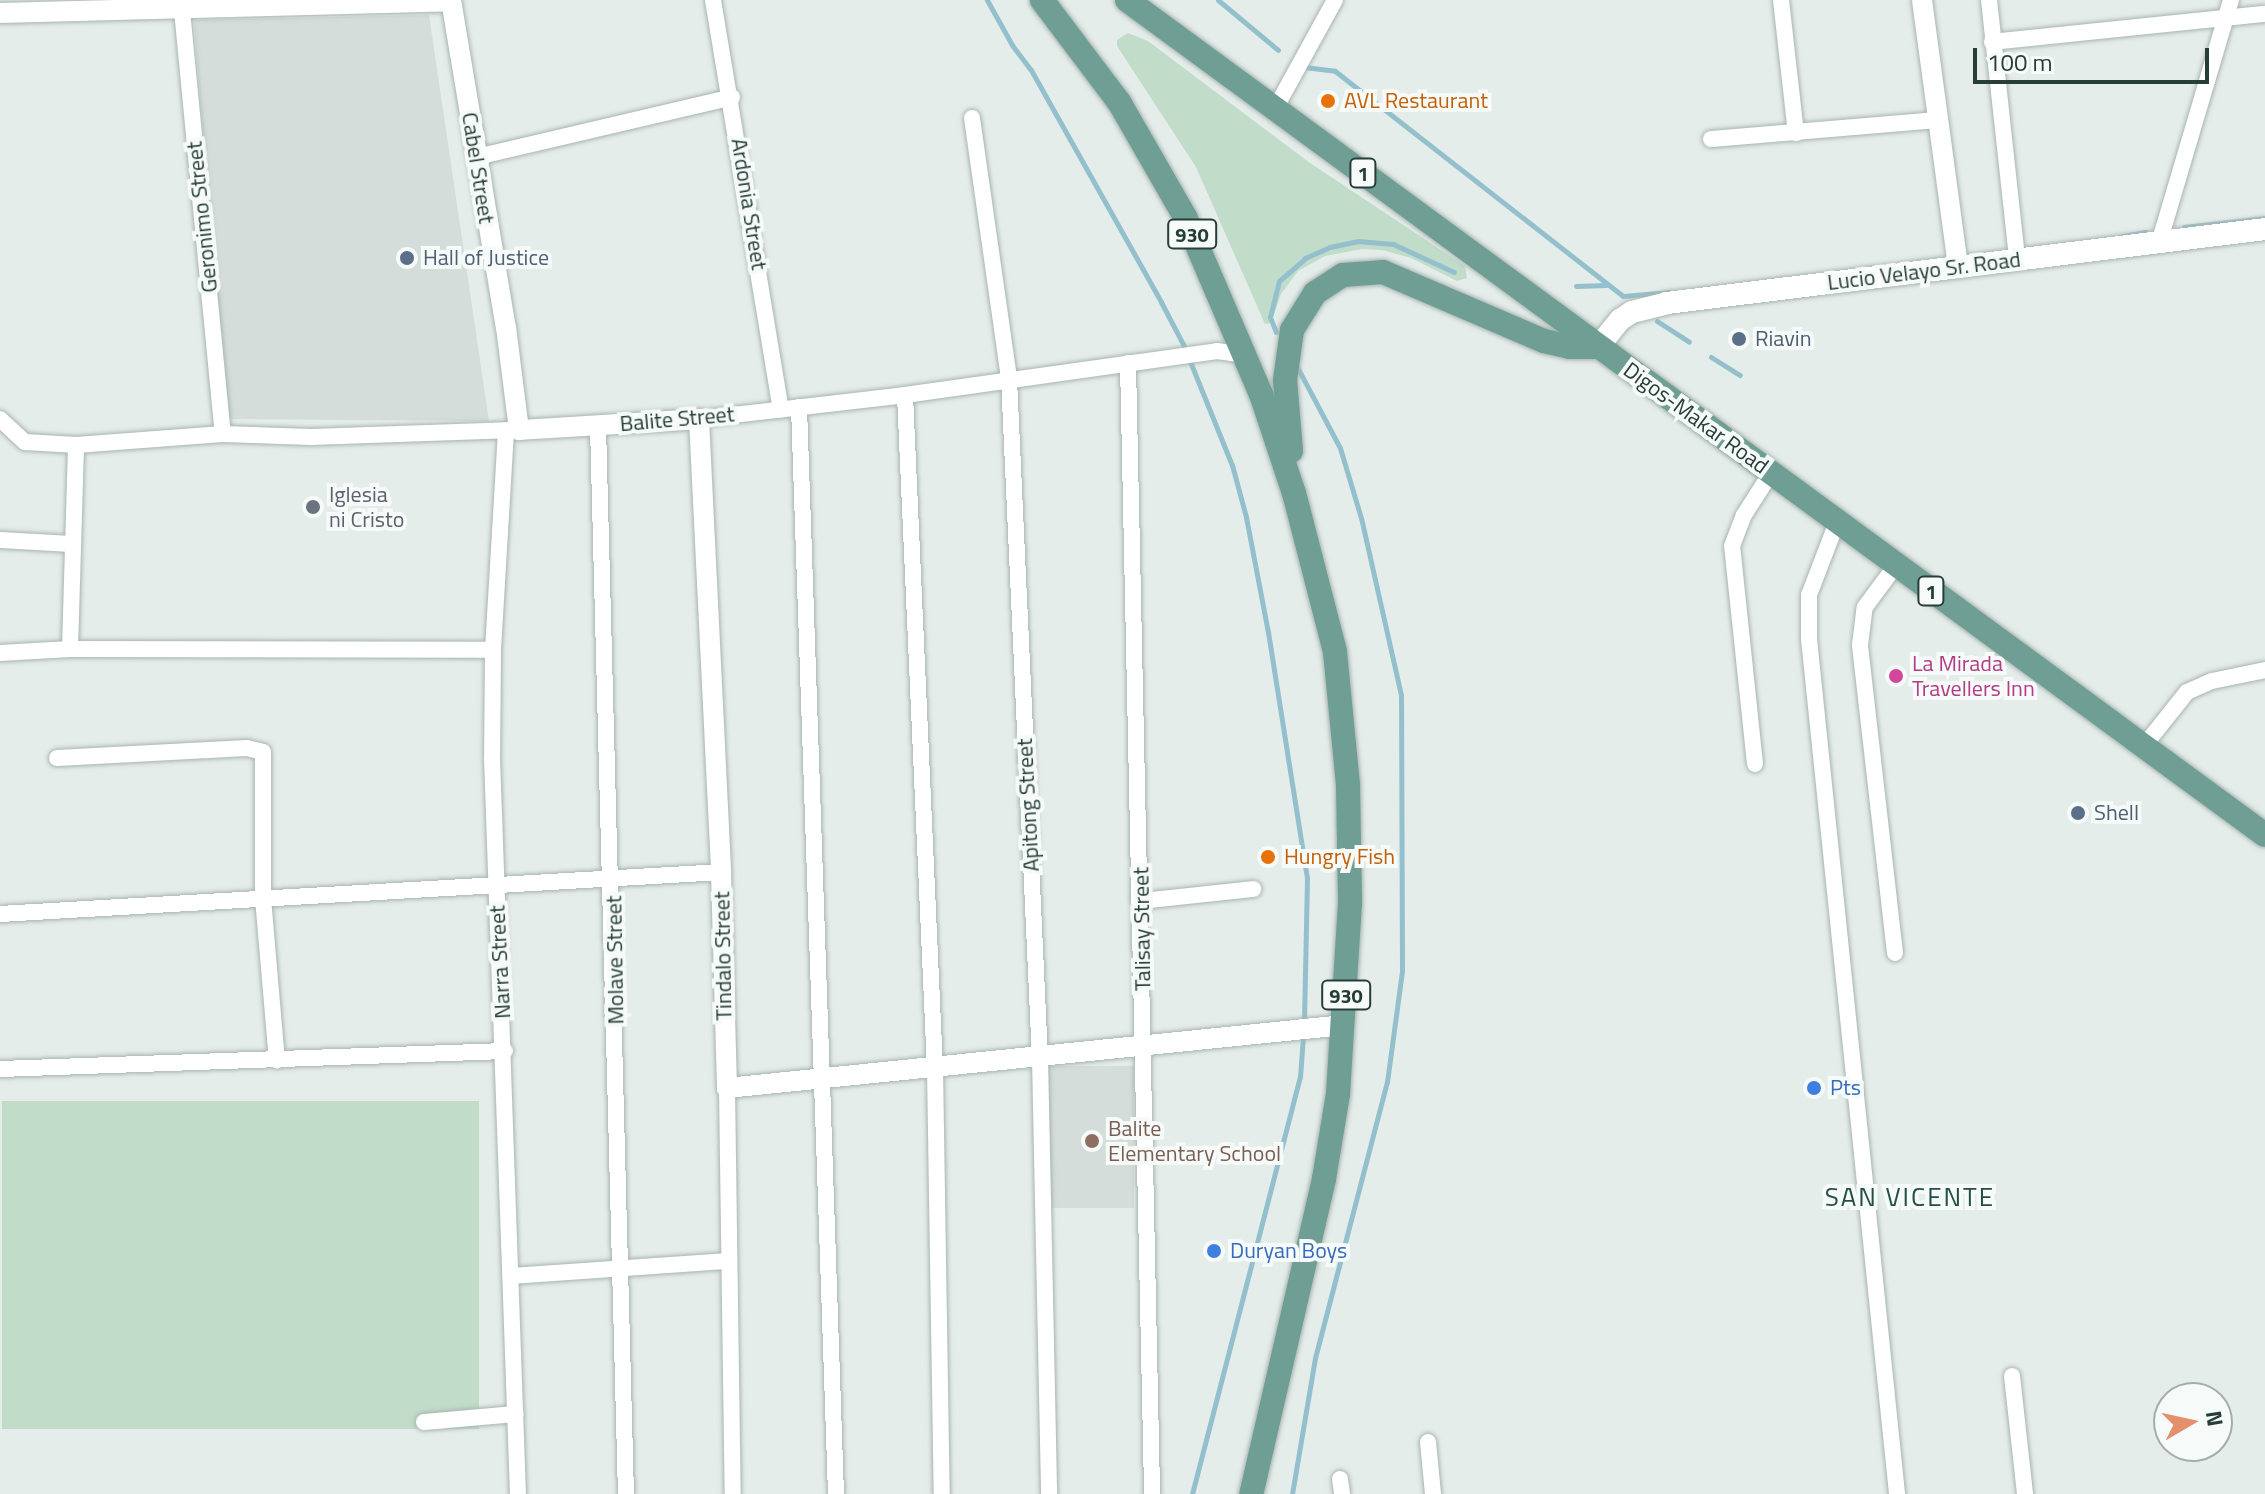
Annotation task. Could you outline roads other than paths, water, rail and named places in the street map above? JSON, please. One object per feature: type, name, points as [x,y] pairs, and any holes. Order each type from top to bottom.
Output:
[{"type":"main road","name":"930","points":[[1042,0],[1119,102],[1166,179],[1245,355],[1294,493],[1332,636],[1344,717],[1350,903],[1344,1025],[1324,1179],[1251,1494]]},
{"type":"main road","name":"Digos-Makar Road","points":[[1141,4],[1275,109],[2265,835]]},
{"type":"main road","name":"Lucio Velayo Sr. Road","points":[[1598,347],[1620,320],[1647,307],[2265,229]]},
{"type":"main road","name":"930","points":[[1294,493],[1286,404],[1286,355],[1303,308],[1315,293],[1343,275],[1383,272],[1544,341],[1570,347],[1598,347]]},
{"type":"street","name":"Ardonia Street","points":[[713,0],[732,97],[781,409]]},
{"type":"street","points":[[1275,109],[1335,0]]},
{"type":"street","points":[[1781,0],[1796,133]]},
{"type":"street","points":[[1922,0],[1958,266]]},
{"type":"street","points":[[1989,0],[2017,259]]},
{"type":"street","points":[[0,13],[181,4],[451,1]]},
{"type":"street","name":"Cabel Street","points":[[451,1],[506,327],[512,430]]},
{"type":"street","name":"Geronimo Street","points":[[181,4],[223,434]]},
{"type":"street","points":[[1992,42],[2229,8],[2265,14]]},
{"type":"street","points":[[2159,243],[2229,8]]},
{"type":"street","points":[[477,157],[732,97]]},
{"type":"street","name":"Apitong Street","points":[[972,118],[1009,379],[1040,1058],[1049,1494]]},
{"type":"street","points":[[1711,139],[1938,120]]},
{"type":"street","name":"Balite Street","points":[[0,419],[25,442],[76,445],[223,434],[311,437],[598,426],[699,419],[905,395],[1217,351],[1245,355]]},
{"type":"street","name":"Talisay Street","points":[[1128,363],[1145,1048],[1152,1494]]},
{"type":"street","points":[[905,395],[935,1068],[942,1494]]},
{"type":"street","points":[[799,407],[836,1494]]},
{"type":"street","name":"Tindalo Street","points":[[699,419],[721,872],[733,1494]]},
{"type":"street","name":"Molave Street","points":[[598,426],[613,879],[626,1494]]},
{"type":"street","name":"Narra Street","points":[[512,430],[493,650],[496,885],[505,1051],[518,1494]]},
{"type":"street","points":[[70,649],[76,445]]},
{"type":"street","points":[[1755,764],[1732,546],[1744,515],[1771,473]]},
{"type":"street","points":[[1837,522],[1809,595],[1809,639],[1897,1494]]},
{"type":"street","points":[[0,540],[72,544]]},
{"type":"street","points":[[1895,953],[1860,645],[1865,607],[1896,565]]},
{"type":"street","points":[[0,653],[70,649],[493,650]]},
{"type":"street","points":[[2144,746],[2187,692],[2212,681],[2265,670]]},
{"type":"street","points":[[57,758],[247,748],[263,752],[263,898],[277,1060]]},
{"type":"street","points":[[0,914],[721,872]]},
{"type":"street","points":[[1141,901],[1253,889]]},
{"type":"street","points":[[727,1088],[1145,1048],[1344,1025]]},
{"type":"street","points":[[0,1069],[505,1051]]},
{"type":"street","points":[[512,1276],[727,1261]]},
{"type":"street","points":[[2012,1376],[2025,1494]]},
{"type":"street","points":[[424,1422],[516,1414]]},
{"type":"street","points":[[1428,1442],[1433,1494]]},
{"type":"waterway","points":[[987,0],[1012,45],[1031,70],[1161,302],[1183,344],[1232,465],[1246,517],[1268,632],[1307,878],[1304,1026]]},
{"type":"waterway","points":[[1218,0],[1278,50]]},
{"type":"waterway","points":[[1304,67],[1335,71],[1623,296],[1670,292]]},
{"type":"waterway","points":[[2184,227],[2265,218]]},
{"type":"waterway","points":[[2123,236],[2146,232]]},
{"type":"waterway","points":[[1276,332],[1270,317],[1279,281],[1305,258],[1330,247],[1358,241],[1393,244],[1454,272]]},
{"type":"waterway","points":[[1576,286],[1606,285]]},
{"type":"waterway","points":[[1657,321],[1689,342]]},
{"type":"waterway","points":[[1711,357],[1740,375]]},
{"type":"waterway","points":[[1292,1494],[1315,1358],[1387,1082],[1402,971],[1401,695],[1361,518],[1340,448],[1296,365]]},
{"type":"waterway","points":[[1192,1494],[1300,1077],[1303,1036]]},
{"type":"place","name":"AVL Restaurant","points":[[1328,101]]},
{"type":"place","name":"Hall of Justice","points":[[407,258]]},
{"type":"place","name":"Riavin","points":[[1739,339]]},
{"type":"place","name":"Iglesia ni Cristo","points":[[313,507]]},
{"type":"place","name":"La Mirada Travellers Inn","points":[[1896,676]]},
{"type":"place","name":"Shell","points":[[2078,813]]},
{"type":"place","name":"Hungry Fish","points":[[1268,857]]},
{"type":"place","name":"Pts","points":[[1814,1088]]},
{"type":"place","name":"Balite Elementary School","points":[[1092,1141]]},
{"type":"place","name":"Duryan Boys","points":[[1214,1251]]},
{"type":"district","name":"SAN VICENTE","points":[[1910,1197]]}]
